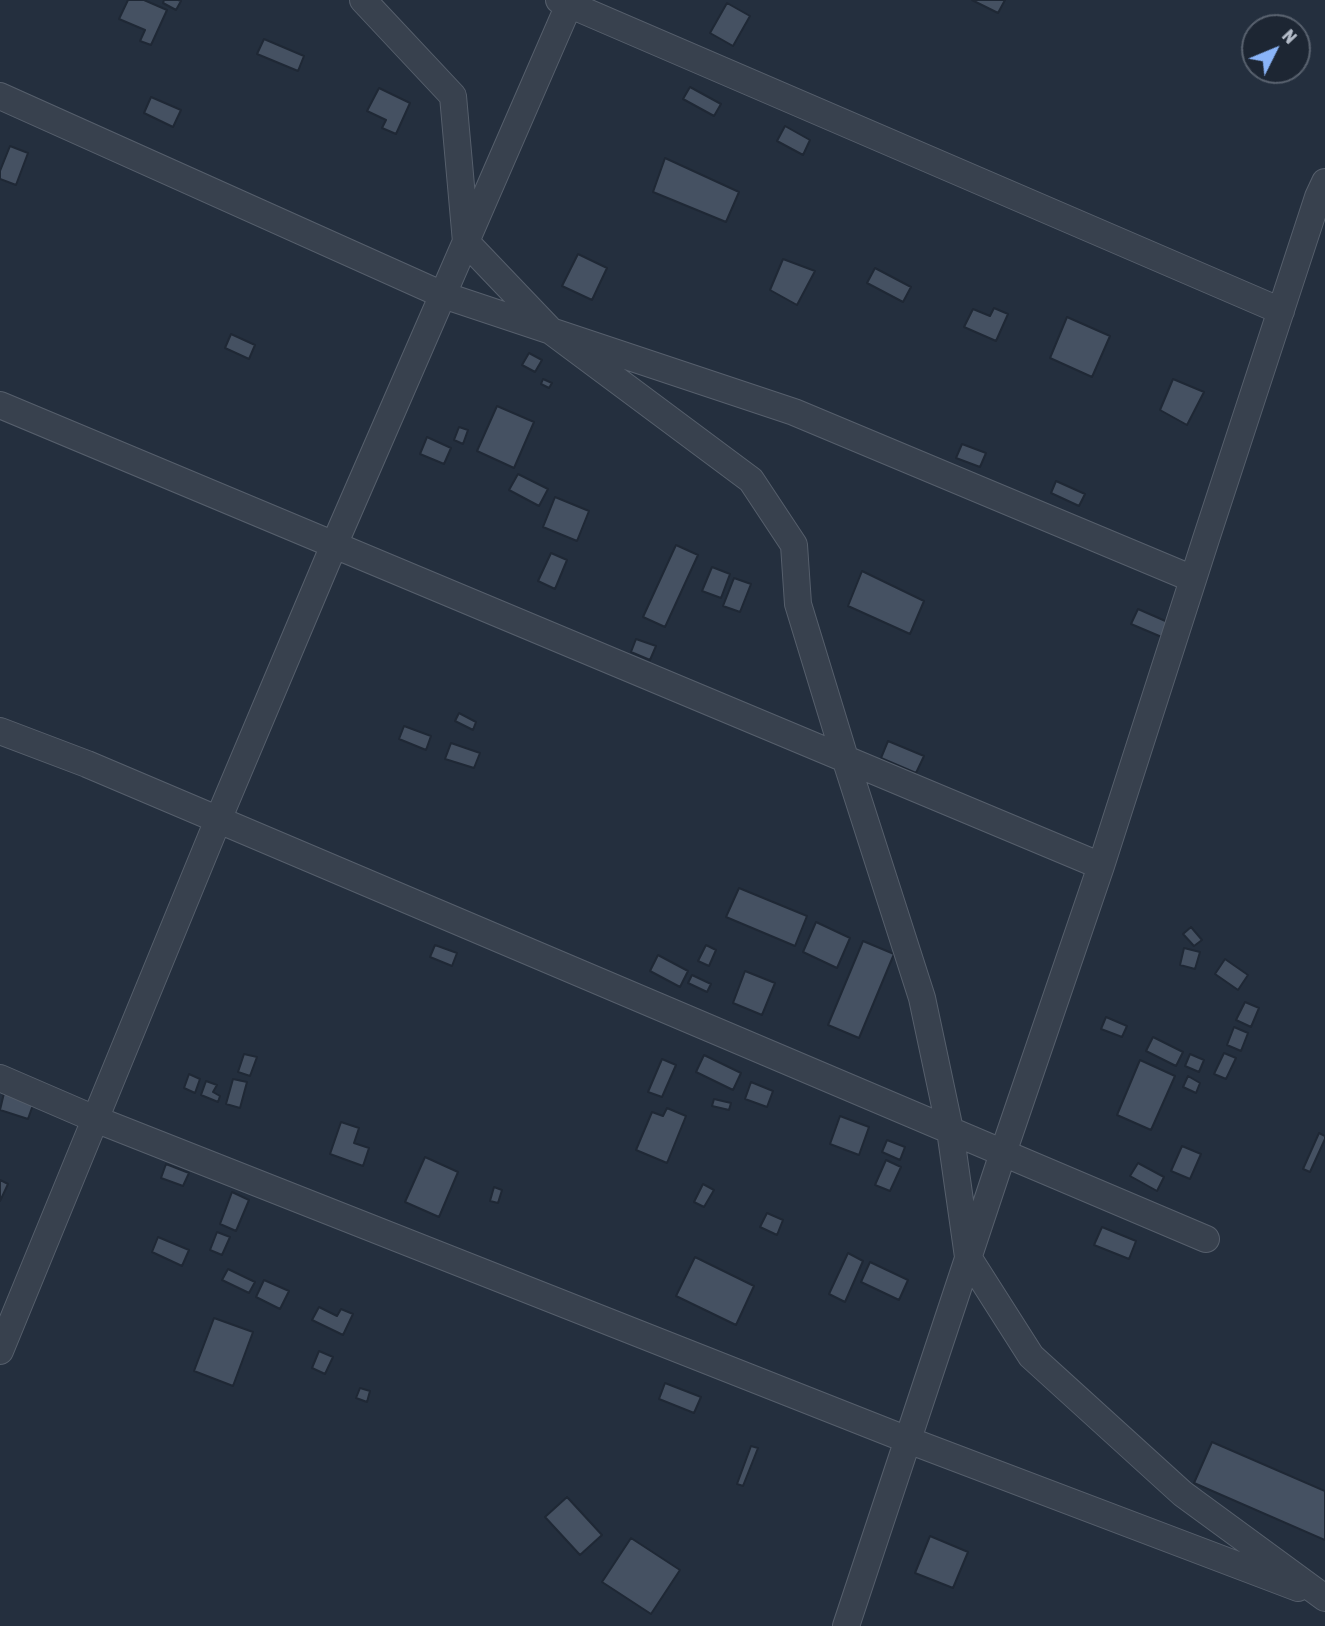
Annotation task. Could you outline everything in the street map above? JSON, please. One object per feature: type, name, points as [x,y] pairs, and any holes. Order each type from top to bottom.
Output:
[{"type":"street","points":[[363,0],[453,96],[466,242],[551,331],[751,480],[794,545],[798,604],[922,998],[950,1130],[968,1257],[1031,1356],[1183,1494],[1325,1598]]},
{"type":"street","points":[[0,1351],[218,820],[466,242],[566,1],[1281,310]]},
{"type":"street","points":[[0,96],[443,295],[794,412],[1193,579]]},
{"type":"street","points":[[846,1626],[1101,866],[1325,182]]},
{"type":"street","points":[[0,405],[1101,866]]},
{"type":"street","points":[[0,730],[87,764],[1206,1238]]},
{"type":"street","points":[[0,1078],[908,1440],[1325,1598]]},
{"type":"building","points":[[128,0],[144,0],[167,10],[151,45],[140,41],[145,30],[119,19]]},
{"type":"building","points":[[164,0],[181,1],[176,10],[163,3]]},
{"type":"building","points":[[972,0],[1005,0],[998,13]]},
{"type":"building","points":[[727,3],[750,16],[733,46],[710,33]]},
{"type":"building","points":[[264,39],[304,56],[298,71],[257,54]]},
{"type":"building","points":[[690,87],[721,104],[714,116],[683,99]]},
{"type":"building","points":[[379,88],[410,103],[396,134],[382,128],[386,120],[367,111]]},
{"type":"building","points":[[151,97],[181,110],[173,127],[144,113]]},
{"type":"building","points":[[785,126],[810,140],[803,155],[777,141]]},
{"type":"building","points":[[10,146],[28,153],[16,185],[0,179],[0,171]]},
{"type":"building","points":[[665,158],[739,192],[726,222],[653,192]]},
{"type":"building","points":[[578,254],[607,268],[592,300],[562,286]]},
{"type":"building","points":[[783,259],[815,271],[797,305],[770,290]]},
{"type":"building","points":[[875,268],[911,287],[903,302],[867,283]]},
{"type":"building","points":[[994,308],[1008,314],[996,341],[964,327],[973,309],[990,316]]},
{"type":"building","points":[[1067,317],[1110,336],[1092,377],[1050,358]]},
{"type":"building","points":[[231,334],[255,345],[249,359],[225,348]]},
{"type":"building","points":[[529,353],[542,360],[535,372],[522,365]]},
{"type":"building","points":[[543,379],[552,383],[549,388],[541,384]]},
{"type":"building","points":[[1173,379],[1204,392],[1187,425],[1160,410]]},
{"type":"building","points":[[497,406],[534,422],[514,468],[477,451]]},
{"type":"building","points":[[459,427],[468,430],[463,444],[454,440]]},
{"type":"building","points":[[427,437],[451,448],[444,464],[420,454]]},
{"type":"building","points":[[962,444],[986,453],[980,467],[956,458]]},
{"type":"building","points":[[518,474],[548,489],[539,506],[509,490]]},
{"type":"building","points":[[1056,481],[1085,494],[1079,506],[1051,493]]},
{"type":"building","points":[[555,497],[589,511],[577,541],[543,527]]},
{"type":"building","points":[[676,545],[698,555],[665,627],[643,617]]},
{"type":"building","points":[[551,553],[567,560],[555,589],[538,581]]},
{"type":"building","points":[[712,567],[730,574],[721,598],[702,591]]},
{"type":"building","points":[[862,571],[924,601],[910,634],[848,606]]},
{"type":"building","points":[[734,578],[751,584],[740,612],[723,606]]},
{"type":"building","points":[[1138,609],[1170,623],[1164,638],[1131,624]]},
{"type":"building","points":[[636,639],[656,646],[650,660],[631,652]]},
{"type":"building","points":[[459,713],[476,722],[473,730],[455,721]]},
{"type":"building","points":[[404,726],[431,736],[426,750],[399,739]]},
{"type":"building","points":[[888,741],[924,756],[916,773],[881,758]]},
{"type":"building","points":[[451,743],[480,753],[474,768],[445,759]]},
{"type":"building","points":[[739,888],[807,916],[795,946],[726,917]]},
{"type":"building","points":[[816,922],[850,938],[837,968],[803,952]]},
{"type":"building","points":[[1191,927],[1202,940],[1194,946],[1183,934]]},
{"type":"building","points":[[863,941],[894,954],[859,1038],[828,1025]]},
{"type":"building","points":[[435,945],[457,953],[452,966],[430,957]]},
{"type":"building","points":[[706,945],[716,950],[709,966],[698,961]]},
{"type":"building","points":[[1184,948],[1200,952],[1195,969],[1180,965]]},
{"type":"building","points":[[658,955],[688,971],[680,987],[650,971]]},
{"type":"building","points":[[1225,959],[1248,975],[1238,990],[1215,974]]},
{"type":"building","points":[[745,971],[775,983],[762,1015],[733,1003]]},
{"type":"building","points":[[692,975],[711,984],[707,992],[688,983]]},
{"type":"building","points":[[1245,1002],[1259,1008],[1251,1027],[1236,1020]]},
{"type":"building","points":[[1106,1017],[1127,1026],[1122,1037],[1101,1029]]},
{"type":"building","points":[[1234,1027],[1248,1033],[1241,1051],[1227,1045]]},
{"type":"building","points":[[1153,1037],[1183,1052],[1176,1066],[1146,1051]]},
{"type":"building","points":[[1224,1053],[1236,1058],[1226,1079],[1214,1074]]},
{"type":"building","points":[[244,1054],[257,1057],[250,1076],[238,1072]]},
{"type":"building","points":[[1190,1054],[1204,1060],[1199,1072],[1185,1066]]},
{"type":"building","points":[[704,1055],[741,1073],[733,1090],[696,1072]]},
{"type":"building","points":[[662,1059],[676,1065],[662,1097],[648,1092]]},
{"type":"building","points":[[1140,1060],[1175,1076],[1151,1130],[1117,1115]]},
{"type":"building","points":[[189,1074],[200,1079],[195,1093],[184,1088]]},
{"type":"building","points":[[1188,1076],[1200,1083],[1196,1093],[1183,1087]]},
{"type":"building","points":[[233,1079],[247,1082],[240,1108],[226,1104]]},
{"type":"building","points":[[206,1081],[217,1085],[213,1092],[220,1096],[218,1102],[201,1095]]},
{"type":"building","points":[[751,1082],[773,1091],[767,1107],[745,1099]]},
{"type":"building","points":[[4,1093],[34,1102],[28,1119],[0,1110]]},
{"type":"building","points":[[714,1099],[731,1103],[729,1110],[712,1106]]},
{"type":"building","points":[[667,1108],[686,1116],[667,1163],[636,1150],[652,1112],[663,1116]]},
{"type":"building","points":[[840,1116],[869,1127],[859,1155],[830,1144]]},
{"type":"building","points":[[341,1122],[359,1128],[354,1143],[369,1148],[363,1166],[330,1154]]},
{"type":"building","points":[[1319,1133],[1325,1136],[1325,1139],[1310,1172],[1303,1169]]},
{"type":"building","points":[[887,1140],[905,1147],[900,1160],[882,1152]]},
{"type":"building","points":[[1182,1146],[1201,1154],[1190,1179],[1171,1171]]},
{"type":"building","points":[[425,1157],[458,1172],[439,1217],[405,1202]]},
{"type":"building","points":[[886,1160],[901,1167],[890,1191],[875,1185]]},
{"type":"building","points":[[1138,1163],[1164,1177],[1157,1191],[1130,1176]]},
{"type":"building","points":[[166,1164],[189,1173],[183,1186],[161,1178]]},
{"type":"building","points":[[0,1180],[8,1184],[0,1201]]},
{"type":"building","points":[[703,1184],[714,1190],[704,1207],[694,1202]]},
{"type":"building","points":[[494,1187],[502,1190],[498,1203],[490,1201]]},
{"type":"building","points":[[232,1192],[249,1200],[236,1231],[220,1224]]},
{"type":"building","points":[[767,1213],[783,1220],[777,1235],[760,1227]]},
{"type":"building","points":[[1102,1227],[1136,1241],[1129,1259],[1094,1245]]},
{"type":"building","points":[[217,1232],[230,1237],[222,1255],[210,1250]]},
{"type":"building","points":[[158,1237],[189,1250],[182,1266],[152,1252]]},
{"type":"building","points":[[848,1253],[863,1261],[845,1302],[829,1294]]},
{"type":"building","points":[[695,1257],[754,1286],[736,1325],[676,1296]]},
{"type":"building","points":[[870,1262],[908,1280],[899,1300],[861,1282]]},
{"type":"building","points":[[228,1269],[255,1282],[249,1293],[222,1280]]},
{"type":"building","points":[[264,1280],[289,1291],[280,1309],[256,1297]]},
{"type":"building","points":[[319,1307],[337,1316],[341,1309],[353,1314],[343,1335],[312,1320]]},
{"type":"building","points":[[214,1318],[253,1332],[233,1386],[194,1371]]},
{"type":"building","points":[[319,1351],[333,1357],[325,1374],[312,1368]]},
{"type":"building","points":[[665,1383],[701,1397],[694,1413],[659,1399]]},
{"type":"building","points":[[360,1388],[370,1391],[367,1402],[356,1398]]},
{"type":"building","points":[[1212,1442],[1325,1491],[1325,1540],[1194,1483]]},
{"type":"building","points":[[751,1446],[758,1448],[743,1486],[737,1484]]},
{"type":"building","points":[[567,1497],[602,1535],[580,1555],[545,1517]]},
{"type":"building","points":[[930,1536],[968,1552],[953,1588],[915,1573]]},
{"type":"building","points":[[631,1538],[680,1570],[651,1614],[602,1582]]}]
